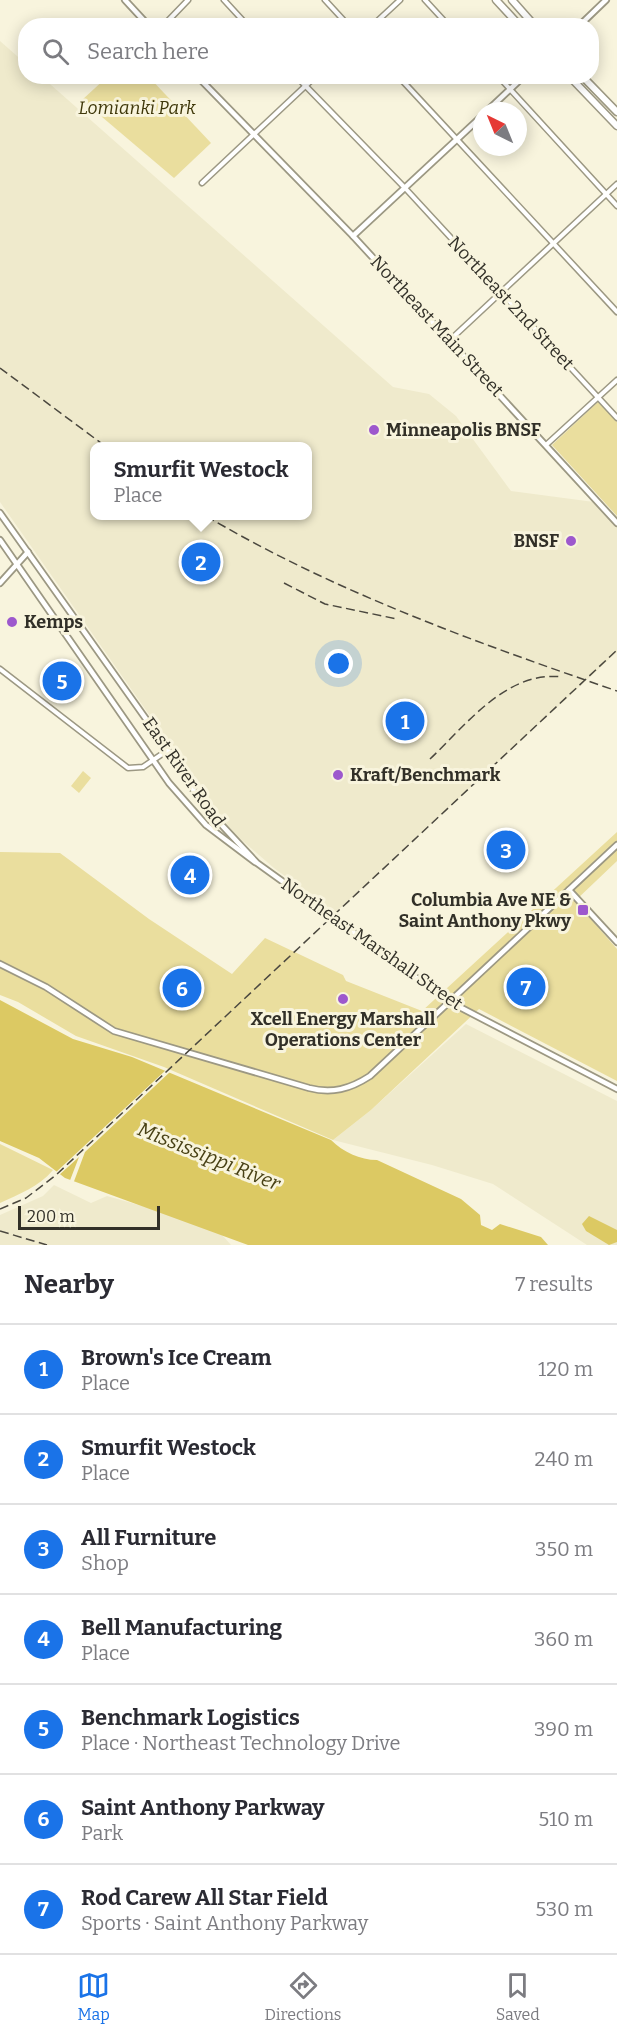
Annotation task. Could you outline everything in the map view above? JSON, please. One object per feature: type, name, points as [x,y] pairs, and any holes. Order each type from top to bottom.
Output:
[{"type":"main road","points":[[496,0],[513,18]]},
{"type":"main road","points":[[512,0],[529,18]]},
{"type":"main road","points":[[577,84],[617,126]]},
{"type":"main road","points":[[590,84],[617,112]]},
{"type":"street","points":[[125,0],[142,18]]},
{"type":"street","points":[[171,18],[188,0]]},
{"type":"street","points":[[224,0],[241,18]]},
{"type":"street","points":[[325,0],[342,18]]},
{"type":"street","points":[[380,18],[399,0]]},
{"type":"street","points":[[425,0],[442,18]]},
{"type":"street","points":[[587,18],[606,0]]},
{"type":"street","name":"Northeast Main Street","points":[[204,84],[353,236],[617,523]]},
{"type":"street","points":[[406,84],[617,312]]},
{"type":"street","points":[[505,84],[617,206]]},
{"type":"street","points":[[496,102],[515,84]]},
{"type":"street","points":[[202,183],[305,86]]},
{"type":"street","name":"Northeast 2nd Street","points":[[305,86],[405,188],[617,418]]},
{"type":"street","points":[[353,236],[473,124]]},
{"type":"street","points":[[450,340],[617,184]]},
{"type":"street","points":[[546,445],[617,380]]},
{"type":"street","name":"East River Road","points":[[0,513],[168,750],[202,805],[257,863]]},
{"type":"street","name":"East River Road","points":[[0,540],[152,760],[185,803],[206,825],[248,859],[257,863]]},
{"type":"street","points":[[0,584],[28,552]]},
{"type":"street","points":[[0,669],[77,731],[124,765],[133,769],[168,750]]},
{"type":"street","points":[[0,964],[46,987],[114,1031],[320,1091],[341,1090],[363,1081],[617,845]]},
{"type":"street","name":"Northeast Marshall Street","points":[[257,863],[450,1002],[617,1089]]},
{"type":"street","points":[[569,890],[617,942]]},
{"type":"shaded area","points":[[0,41],[18,57],[18,84],[50,84],[393,387],[429,394],[456,416],[511,491],[594,502],[617,527],[617,652],[335,913],[274,868],[230,830],[0,502]]},
{"type":"shaded area","points":[[466,1024],[617,1101],[617,1245],[587,1245],[493,1184],[432,1165],[333,1140],[371,1110]]},
{"type":"shaded area","points":[[54,1185],[91,1203],[107,1196],[160,1211],[222,1235],[231,1245],[0,1245],[0,1215],[43,1196]]},
{"type":"green space","name":"Lomianki Park","points":[[99,84],[156,84],[211,143],[174,178],[82,100]]},
{"type":"green space","points":[[598,402],[617,422],[617,516],[552,445]]},
{"type":"green space","points":[[83,771],[91,778],[79,793],[71,786]]},
{"type":"green space","points":[[617,832],[617,861],[575,901],[617,949],[617,1081],[479,1009],[371,1110],[333,1140],[164,1067],[76,1036],[18,1002],[0,995],[0,852],[60,853],[149,919],[232,974],[265,938],[343,975],[346,981],[422,1011]]},
{"type":"green space","points":[[0,1144],[53,1170],[35,1186],[0,1203]]},
{"type":"water","name":"Mississippi River","points":[[0,1000],[73,1039],[132,1057],[331,1140],[352,1154],[364,1159],[377,1160],[461,1199],[480,1215],[481,1225],[492,1230],[500,1224],[541,1237],[548,1245],[248,1245],[65,1178],[39,1158],[0,1141]]},
{"type":"water","points":[[589,1216],[617,1230],[617,1242],[609,1245],[586,1231],[582,1224]]},
{"type":"pier","points":[[167,1069],[171,1071],[85,1152],[73,1184],[69,1183],[79,1157],[58,1176],[54,1174]]},
{"type":"railway","points":[[0,368],[100,442]]},
{"type":"railway","points":[[213,520],[305,569],[355,592],[511,654],[617,691]]},
{"type":"railway","points":[[284,583],[325,604],[397,619]]},
{"type":"railway","points":[[0,1209],[26,1198],[56,1175],[617,650]]},
{"type":"railway","points":[[430,759],[473,716],[506,691],[523,682],[542,677],[562,677]]},
{"type":"railway","points":[[0,1231],[47,1245]]},
{"type":"place","name":"Minneapolis BNSF","points":[[374,430]]},
{"type":"place","name":"BNSF","points":[[571,541]]},
{"type":"place","name":"Smurfit Westock","points":[[201,562]]},
{"type":"place","name":"Kemps","points":[[12,622]]},
{"type":"place","name":"Benchmark Logistics","points":[[62,681]]},
{"type":"place","name":"Brown's Ice Cream","points":[[405,721]]},
{"type":"place","name":"Kraft/Benchmark","points":[[338,775]]},
{"type":"place","name":"All Furniture","points":[[506,850]]},
{"type":"place","name":"Bell Manufacturing","points":[[190,875]]},
{"type":"place","name":"Columbia Ave NE & Saint Anthony Pkwy","points":[[583,910]]},
{"type":"place","name":"Rod Carew All Star Field","points":[[526,987]]},
{"type":"place","name":"Saint Anthony Parkway","points":[[182,988]]},
{"type":"place","name":"Xcell Energy Marshall Operations Center","points":[[343,999]]}]
